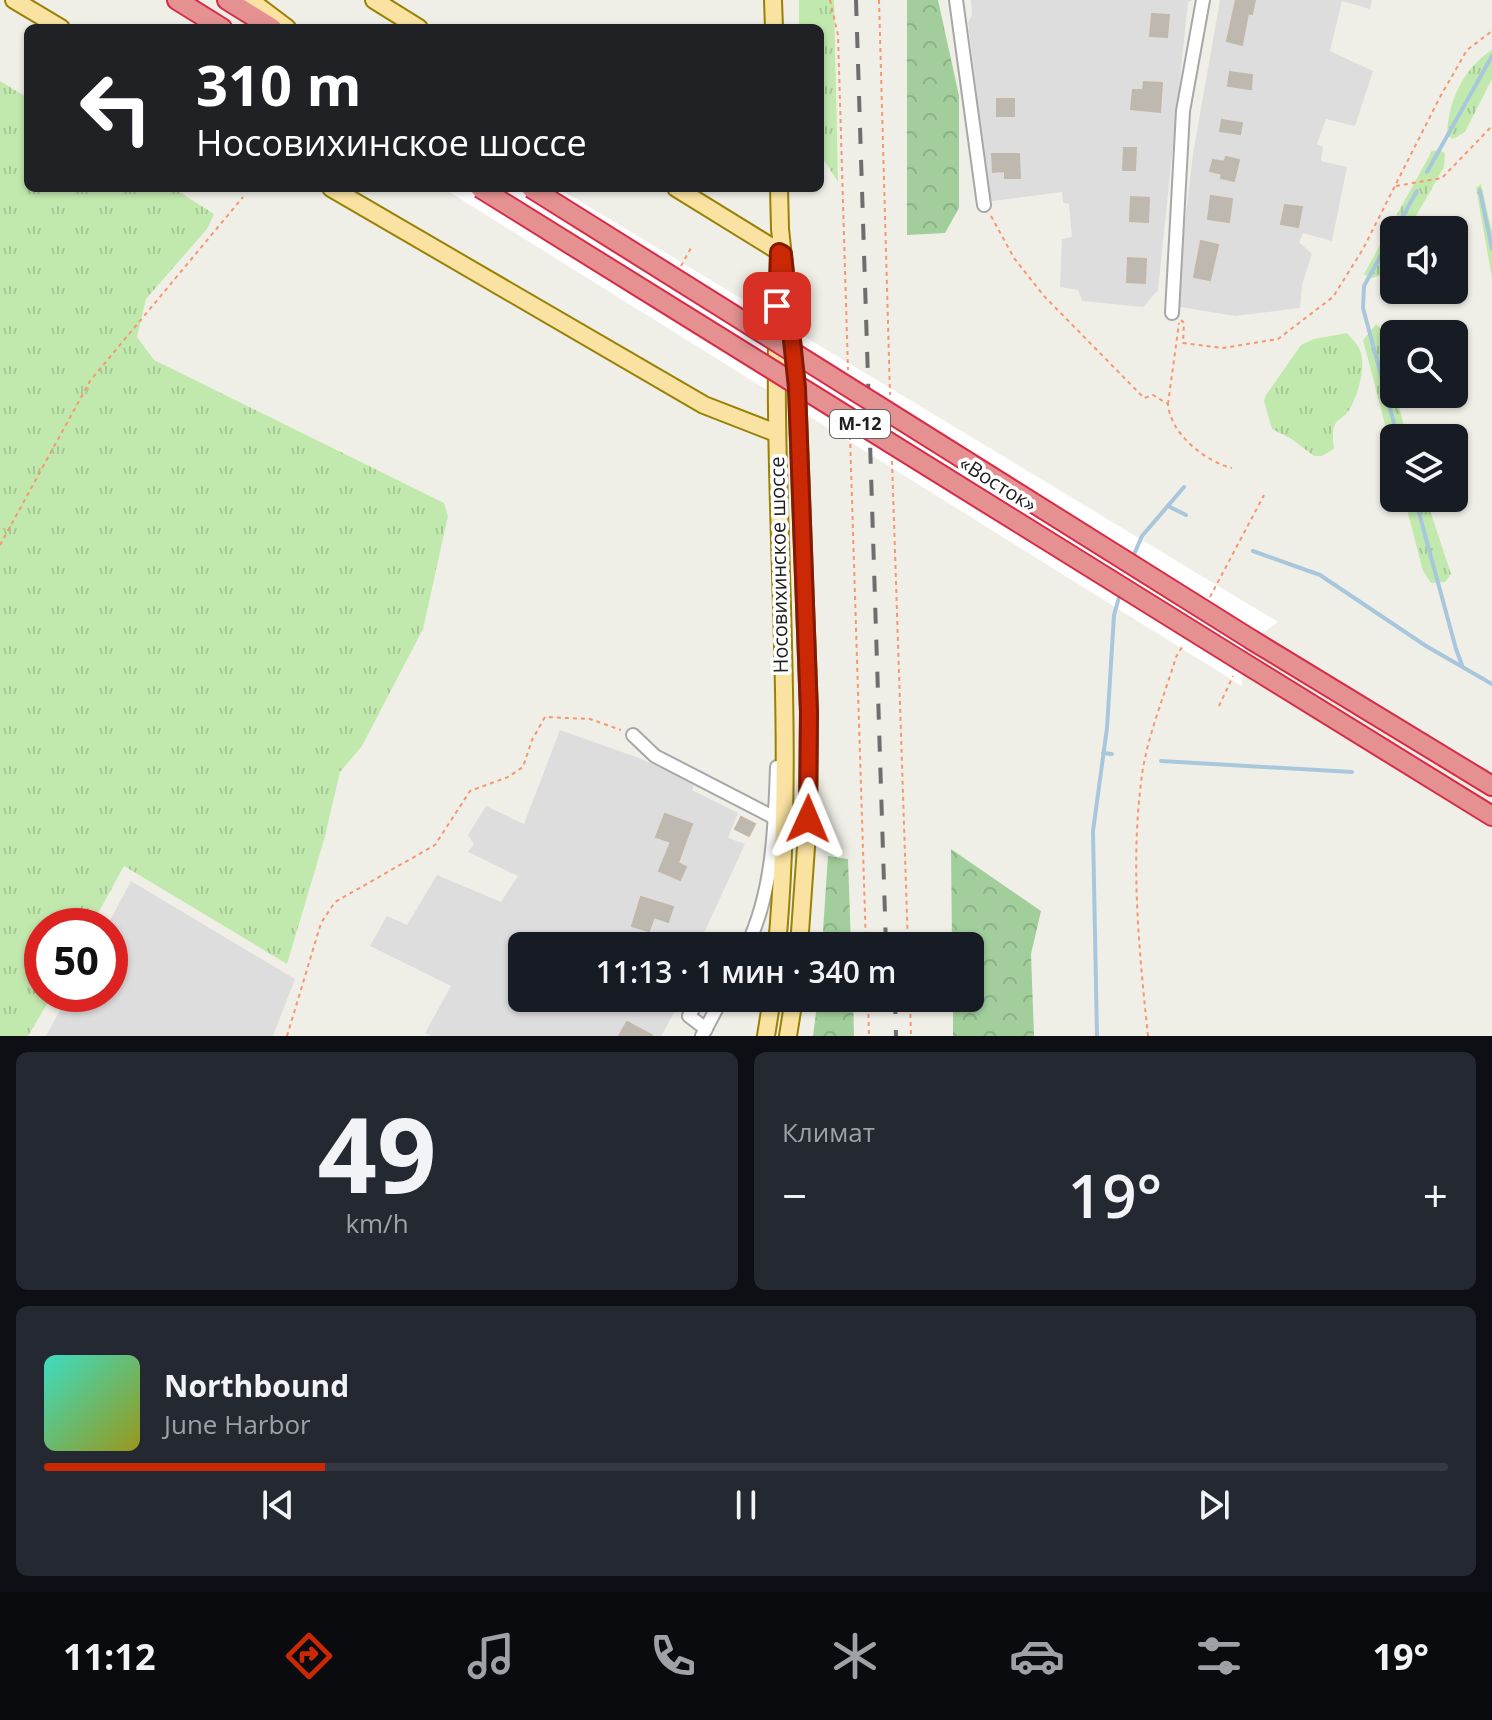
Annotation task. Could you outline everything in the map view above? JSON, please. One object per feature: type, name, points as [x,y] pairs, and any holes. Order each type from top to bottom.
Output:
[{"type":"highway","points":[[177,0],[216,24]]},
{"type":"highway","points":[[237,1],[267,24]]},
{"type":"highway","name":"«Восток»","points":[[486,192],[1492,816]]},
{"type":"highway","name":"«Восток»","points":[[537,192],[1252,640],[1492,786]]},
{"type":"main road","points":[[14,0],[54,24]]},
{"type":"main road","points":[[374,0],[413,24]]},
{"type":"main road","points":[[773,0],[774,24]]},
{"type":"main road","points":[[237,1],[280,24]]},
{"type":"main road","points":[[338,192],[704,405],[776,433]]},
{"type":"main road","points":[[682,192],[781,253]]},
{"type":"main road","name":"Носовихинское шоссе","points":[[779,192],[781,253],[797,388],[809,712],[808,819],[800,932]]},
{"type":"main road","name":"Носовихинское шоссе","points":[[778,932],[786,818],[775,388],[781,253]]},
{"type":"main road","points":[[766,1036],[770,1012]]},
{"type":"main road","points":[[788,1036],[792,1012]]},
{"type":"street","points":[[956,0],[984,205]]},
{"type":"street","points":[[1172,313],[1183,111],[1203,0]]},
{"type":"street","points":[[752,932],[763,902],[775,818],[782,656]]},
{"type":"street","points":[[633,735],[655,756],[775,818]]},
{"type":"street","points":[[691,1012],[689,1016],[704,1033],[715,1012]]},
{"type":"path","points":[[830,0],[838,35],[848,371]]},
{"type":"path","points":[[879,0],[891,407]]},
{"type":"path","points":[[1232,468],[1217,464],[1181,434],[1169,416],[1179,318],[1184,323],[1183,343],[1223,348],[1278,339],[1333,297],[1363,249],[1467,50],[1492,31]]},
{"type":"path","points":[[1395,186],[1442,178],[1492,126]]},
{"type":"path","points":[[0,545],[90,381],[243,197]]},
{"type":"path","points":[[984,205],[1014,258],[1044,296],[1140,395],[1148,399],[1153,395],[1168,404]]},
{"type":"path","points":[[675,277],[691,248]]},
{"type":"path","points":[[850,434],[866,932]]},
{"type":"path","points":[[892,454],[908,932]]},
{"type":"path","points":[[1205,607],[1264,495]]},
{"type":"path","points":[[1148,1036],[1141,970],[1136,854],[1142,772],[1176,657],[1183,645]]},
{"type":"path","points":[[1219,706],[1241,661]]},
{"type":"path","points":[[287,1036],[321,923],[335,902],[435,845],[470,791],[508,777],[523,767],[532,740],[545,717],[590,719],[633,735]]},
{"type":"path","points":[[868,1012],[869,1036]]},
{"type":"path","points":[[910,1012],[911,1036]]},
{"type":"shaded area","points":[[971,0],[1193,0],[1188,2],[1158,290],[1143,307],[1082,301],[1078,290],[1060,287],[1062,239],[1072,237],[1069,204],[1063,203],[1062,192],[985,202],[968,22],[972,15]]},
{"type":"shaded area","points":[[1220,0],[1372,0],[1370,9],[1342,1],[1330,51],[1373,71],[1355,126],[1326,119],[1317,144],[1323,147],[1321,161],[1347,167],[1332,241],[1303,233],[1299,242],[1312,254],[1302,285],[1300,308],[1235,316],[1175,306],[1193,154]]},
{"type":"shaded area","points":[[560,730],[639,758],[695,783],[692,790],[738,813],[728,838],[745,844],[704,932],[508,932],[508,1012],[674,1012],[661,1036],[431,1036],[425,1033],[451,986],[370,946],[387,916],[407,925],[437,875],[501,902],[518,876],[468,852],[474,844],[468,835],[486,806],[524,824]]},
{"type":"shaded area","points":[[131,881],[295,979],[273,1036],[46,1036],[59,1012],[128,1012],[128,908],[117,908]]},
{"type":"green space","points":[[799,0],[834,0],[838,182],[824,160],[824,24],[799,24]]},
{"type":"green space","points":[[907,0],[938,0],[959,96],[959,208],[945,233],[907,235]]},
{"type":"green space","points":[[1492,50],[1492,79],[1465,132],[1453,139],[1447,135],[1454,98],[1465,76]]},
{"type":"green space","points":[[0,81],[24,96],[24,192],[179,192],[214,214],[207,229],[146,299],[137,337],[154,360],[444,503],[448,516],[423,629],[362,746],[340,772],[324,840],[287,964],[124,866],[101,908],[24,908],[24,1012],[42,1012],[28,1036],[0,1036]]},
{"type":"green space","points":[[1432,151],[1445,153],[1444,167],[1416,216],[1396,216]]},
{"type":"green space","points":[[1481,184],[1492,232],[1492,278],[1476,188]]},
{"type":"green space","points":[[1380,245],[1380,274],[1370,278],[1364,274]]},
{"type":"green space","points":[[1376,324],[1380,328],[1380,405],[1363,340]]},
{"type":"green space","points":[[1347,333],[1361,354],[1359,385],[1355,399],[1333,430],[1334,449],[1322,456],[1314,456],[1272,429],[1264,401],[1301,345],[1314,339]]},
{"type":"green space","points":[[1381,408],[1400,408],[1404,424],[1385,424]]},
{"type":"green space","points":[[1408,512],[1431,512],[1451,574],[1445,582],[1431,583],[1423,571]]},
{"type":"green space","points":[[951,849],[1041,911],[1031,954],[1034,1036],[953,1036],[953,1012],[984,1012],[984,932],[952,932]]},
{"type":"green space","points":[[828,856],[848,859],[851,932],[823,932]]},
{"type":"green space","points":[[816,1012],[853,1012],[854,1036],[813,1036]]},
{"type":"pier","points":[[449,192],[565,192],[1278,622],[1252,640],[1241,661],[1242,686]]},
{"type":"building","points":[[1236,0],[1255,0],[1252,14],[1248,13],[1242,45],[1227,41]]},
{"type":"building","points":[[1152,14],[1169,15],[1167,37],[1150,36]]},
{"type":"building","points":[[1230,72],[1252,75],[1251,89],[1228,86]]},
{"type":"building","points":[[1144,82],[1162,83],[1160,112],[1131,109],[1133,90],[1143,90]]},
{"type":"building","points":[[997,99],[1014,99],[1014,116],[997,116]]},
{"type":"building","points":[[1222,120],[1242,123],[1240,134],[1220,131]]},
{"type":"building","points":[[1124,148],[1136,148],[1135,170],[1123,170]]},
{"type":"building","points":[[992,154],[1019,154],[1020,178],[1005,178],[1005,171],[993,172]]},
{"type":"building","points":[[1226,157],[1239,160],[1234,181],[1210,171],[1213,160],[1224,162]]},
{"type":"building","points":[[1211,196],[1232,199],[1229,222],[1208,219]]},
{"type":"building","points":[[1131,197],[1149,198],[1148,222],[1130,221]]},
{"type":"building","points":[[1285,205],[1302,207],[1298,227],[1281,224]]},
{"type":"building","points":[[1201,241],[1218,245],[1210,280],[1194,277]]},
{"type":"building","points":[[1128,258],[1146,259],[1145,283],[1127,282]]},
{"type":"building","points":[[665,814],[692,824],[678,863],[686,867],[680,880],[659,871],[671,842],[656,837]]},
{"type":"building","points":[[741,817],[755,824],[749,836],[735,829]]},
{"type":"building","points":[[641,897],[673,907],[668,922],[654,917],[649,931],[632,926]]},
{"type":"building","points":[[627,1022],[653,1036],[619,1036]]},
{"type":"waterway","points":[[1427,172],[1492,56]]},
{"type":"waterway","points":[[1403,216],[1417,191]]},
{"type":"waterway","points":[[1480,191],[1492,249]]},
{"type":"waterway","points":[[1380,257],[1364,286],[1363,308],[1394,424]]},
{"type":"waterway","points":[[1132,559],[1142,536],[1184,487]]},
{"type":"waterway","points":[[1168,506],[1186,515]]},
{"type":"waterway","points":[[1419,512],[1462,665]]},
{"type":"waterway","points":[[1253,551],[1320,575],[1426,646],[1492,684]]},
{"type":"waterway","points":[[1097,1036],[1093,831],[1107,728],[1114,615],[1120,594]]},
{"type":"waterway","points":[[1103,753],[1112,754]]},
{"type":"waterway","points":[[1161,761],[1352,772]]},
{"type":"railway","points":[[856,0],[886,932]]},
{"type":"railway","points":[[895,1012],[896,1036]]},
{"type":"route","points":[[777,306],[779,252],[783,254],[797,388],[809,712],[808,819]]}]
